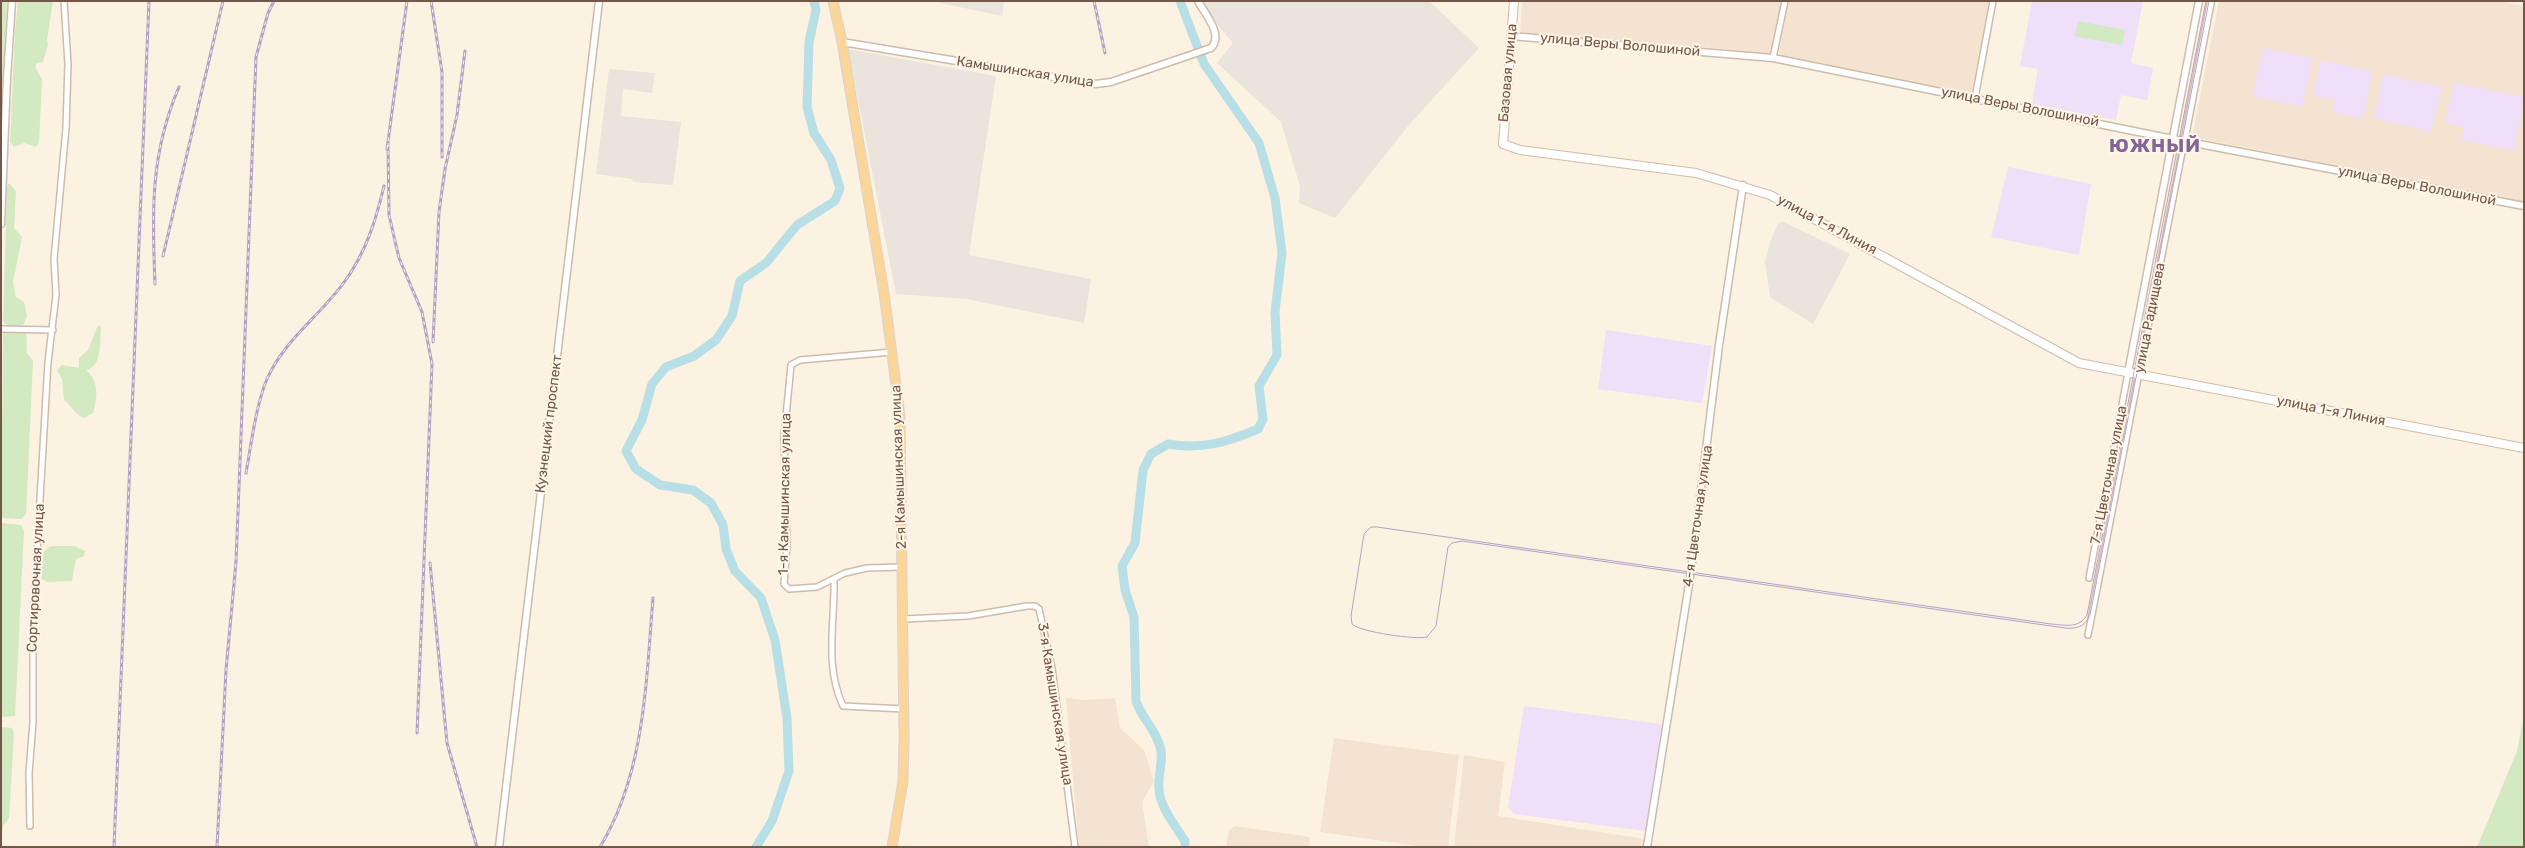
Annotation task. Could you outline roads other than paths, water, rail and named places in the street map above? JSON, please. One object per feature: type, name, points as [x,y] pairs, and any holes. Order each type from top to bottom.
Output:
[{"type":"main road","name":"2-я Камышинская улица","points":[[833,1],[842,42],[893,352],[900,416],[901,567],[904,618],[903,782],[892,847]]},
{"type":"main road","name":"Базовая улица","points":[[1503,144],[1514,1]]},
{"type":"main road","name":"улица 1-я Линия","points":[[1503,144],[1520,150],[1696,173],[1770,194],[2079,363],[2524,448]]},
{"type":"street","points":[[1,224],[12,1]]},
{"type":"street","name":"Сортировочная улица","points":[[30,826],[28,773],[33,722],[33,619],[48,362],[56,295],[54,259],[66,128],[68,64],[64,1]]},
{"type":"street","name":"Кузнецкий проспект","points":[[499,847],[600,1]]},
{"type":"street","name":"Камышинская улица","points":[[842,42],[1096,84],[1111,82],[1207,51],[1216,42],[1216,34],[1198,1]]},
{"type":"street","points":[[1773,58],[1785,1]]},
{"type":"street","points":[[1976,98],[1993,1]]},
{"type":"street","name":"улица Радищева","points":[[2128,372],[2199,1]]},
{"type":"street","name":"улица Радищева","points":[[2088,635],[2211,1]]},
{"type":"street","name":"улица Веры Волошиной","points":[[1512,36],[1773,58],[2184,142],[2524,206]]},
{"type":"street","name":"4-я Цветочная улица","points":[[1647,847],[1690,578],[1719,344],[1743,185]]},
{"type":"street","points":[[1,329],[53,330]]},
{"type":"street","name":"1-я Камышинская улица","points":[[893,352],[800,360],[791,365],[784,436],[787,543],[784,584],[789,589],[797,590],[817,587],[834,580],[844,573],[868,568],[901,567]]},
{"type":"street","name":"7-я Цветочная улица","points":[[2088,578],[2128,372]]},
{"type":"street","points":[[834,580],[831,656],[835,684],[843,706],[904,709]]},
{"type":"street","name":"3-я Камышинская улица","points":[[904,618],[968,616],[1027,606],[1034,606],[1039,609],[1052,668],[1074,847]]},
{"type":"waterway","points":[[756,847],[772,821],[789,771],[787,718],[775,640],[761,598],[735,571],[726,549],[723,525],[711,503],[693,490],[660,485],[636,469],[626,451],[642,420],[652,384],[666,367],[694,356],[716,340],[732,316],[740,281],[766,263],[797,225],[835,201],[840,188],[831,160],[814,133],[807,107],[809,42],[816,10],[814,1]]},
{"type":"waterway","points":[[1180,1],[1204,64],[1259,143],[1275,198],[1282,253],[1275,312],[1277,355],[1259,386],[1263,419],[1258,429],[1214,444],[1192,446],[1168,444],[1151,454],[1143,470],[1135,543],[1122,566],[1125,590],[1134,617],[1136,701],[1156,736],[1160,747],[1160,796],[1169,817],[1185,841],[1185,847]]},
{"type":"tram line","points":[[2206,1],[2087,615],[2080,622],[2071,625],[2051,624],[1371,527],[1364,534],[1351,616],[1352,624],[1366,630],[1388,635],[1427,637],[1436,626],[1448,547],[1452,543],[1462,541],[2065,628],[2083,625],[2090,615],[2209,1]]},
{"type":"railway","points":[[114,847],[149,1]]},
{"type":"railway","points":[[163,256],[223,1]]},
{"type":"railway","points":[[217,847],[226,670],[236,562],[256,57],[268,13],[274,1]]},
{"type":"railway","points":[[387,149],[407,1]]},
{"type":"railway","points":[[431,1],[442,72],[442,157]]},
{"type":"railway","points":[[1094,1],[1105,53]]},
{"type":"railway","points":[[433,342],[439,212],[445,169],[457,115],[465,51]]},
{"type":"railway","points":[[155,284],[153,233],[155,184],[163,136],[179,87]]},
{"type":"railway","points":[[388,143],[389,215],[399,258],[422,312],[432,364],[417,733]]},
{"type":"railway","points":[[246,473],[257,413],[267,379],[283,352],[345,281],[359,259],[369,235],[384,186]]},
{"type":"railway","points":[[430,563],[447,743],[477,847]]},
{"type":"railway","points":[[600,847],[615,819],[635,758],[645,694],[653,598]]},
{"type":"district","name":"ЮЖНЫЙ","points":[[2155,147]]}]
